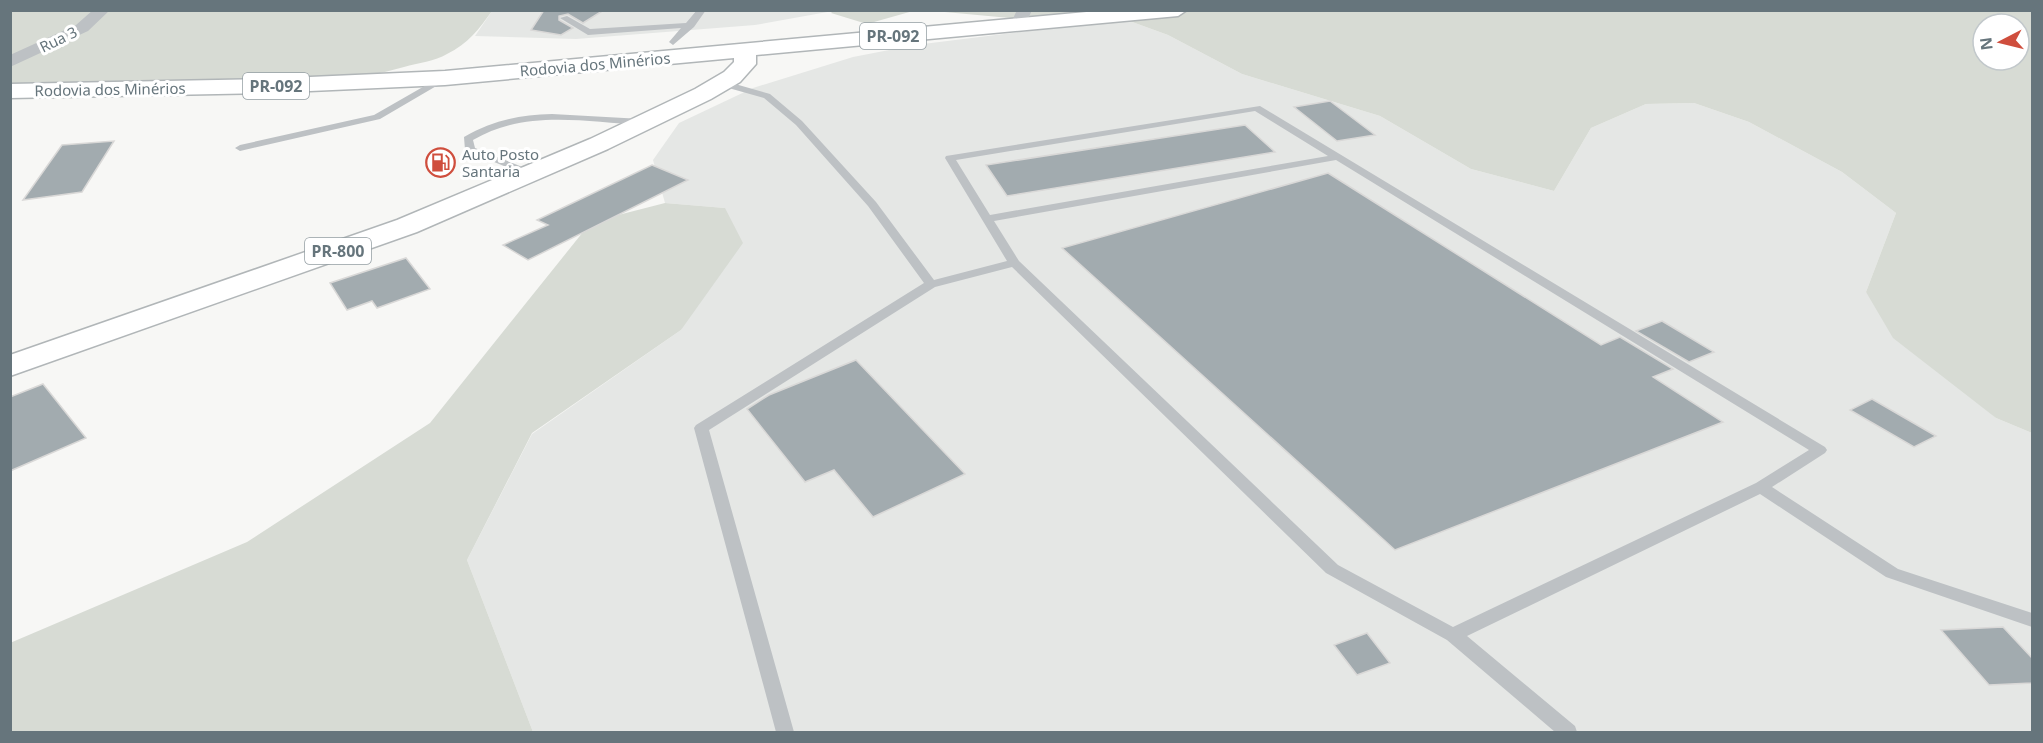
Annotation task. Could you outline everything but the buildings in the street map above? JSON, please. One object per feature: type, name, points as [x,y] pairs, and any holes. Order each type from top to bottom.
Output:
[{"type":"main road","name":"Rodovia dos Minérios","points":[[10,91],[265,86],[445,78],[596,63],[676,73],[745,50],[972,28],[1022,18],[1178,10]]},
{"type":"main road","points":[[541,69],[592,52],[676,73],[695,32],[726,35],[972,28]]},
{"type":"main road","points":[[726,35],[745,50],[746,64],[726,80]]},
{"type":"main road","points":[[726,80],[790,56],[814,43]]},
{"type":"main road","name":"PR-800","points":[[651,119],[676,73]]},
{"type":"main road","name":"PR-800","points":[[10,366],[407,226],[531,174],[651,119],[726,80]]},
{"type":"street","name":"Rua 3","points":[[10,62],[82,28],[103,10]]},
{"type":"lane","points":[[564,18],[588,32],[695,32],[702,10]]},
{"type":"lane","points":[[240,148],[377,117],[445,78]]},
{"type":"lane","points":[[726,80],[767,96],[799,123],[872,204],[931,284]]},
{"type":"lane","points":[[1453,635],[1761,487],[1820,450],[1257,108],[950,158],[1014,264],[1332,569],[1453,635],[1568,732]]},
{"type":"lane","points":[[531,174],[470,150],[468,139],[487,128],[533,118],[651,119]]},
{"type":"lane","points":[[987,219],[1337,157]]},
{"type":"lane","points":[[785,732],[700,428],[931,284],[1014,264]]},
{"type":"lane","points":[[1761,487],[1892,573],[2032,620]]},
{"type":"shaded area","points":[[11,11],[492,11],[478,30],[454,50],[437,58],[404,67],[357,77],[308,83],[209,86],[60,82],[11,84]]},
{"type":"shaded area","points":[[492,11],[833,11],[755,25],[576,39],[475,36]]},
{"type":"shaded area","points":[[833,11],[913,11],[867,24],[831,13]]},
{"type":"shaded area","points":[[934,11],[2032,11],[2032,433],[1996,418],[1893,338],[1866,292],[1896,213],[1842,172],[1749,122],[1694,103],[1646,104],[1591,128],[1554,191],[1471,169],[1380,116],[1242,74],[1168,35],[1124,19],[1021,19]]},
{"type":"shaded area","points":[[1124,19],[1168,35],[1242,74],[1380,116],[1471,169],[1554,191],[1591,128],[1646,104],[1694,103],[1749,122],[1842,172],[1896,213],[1866,292],[1996,418],[2032,433],[2032,732],[533,732],[467,560],[532,434],[681,330],[725,208],[665,203],[653,160],[679,123],[753,88],[853,57],[915,45]]},
{"type":"shaded area","points":[[665,203],[725,208],[743,243],[681,330],[532,433],[467,560],[533,732],[11,732],[10,643],[247,542],[430,423],[591,222]]},
{"type":"place","name":"Auto Posto Santaria","points":[[441,163]]}]
